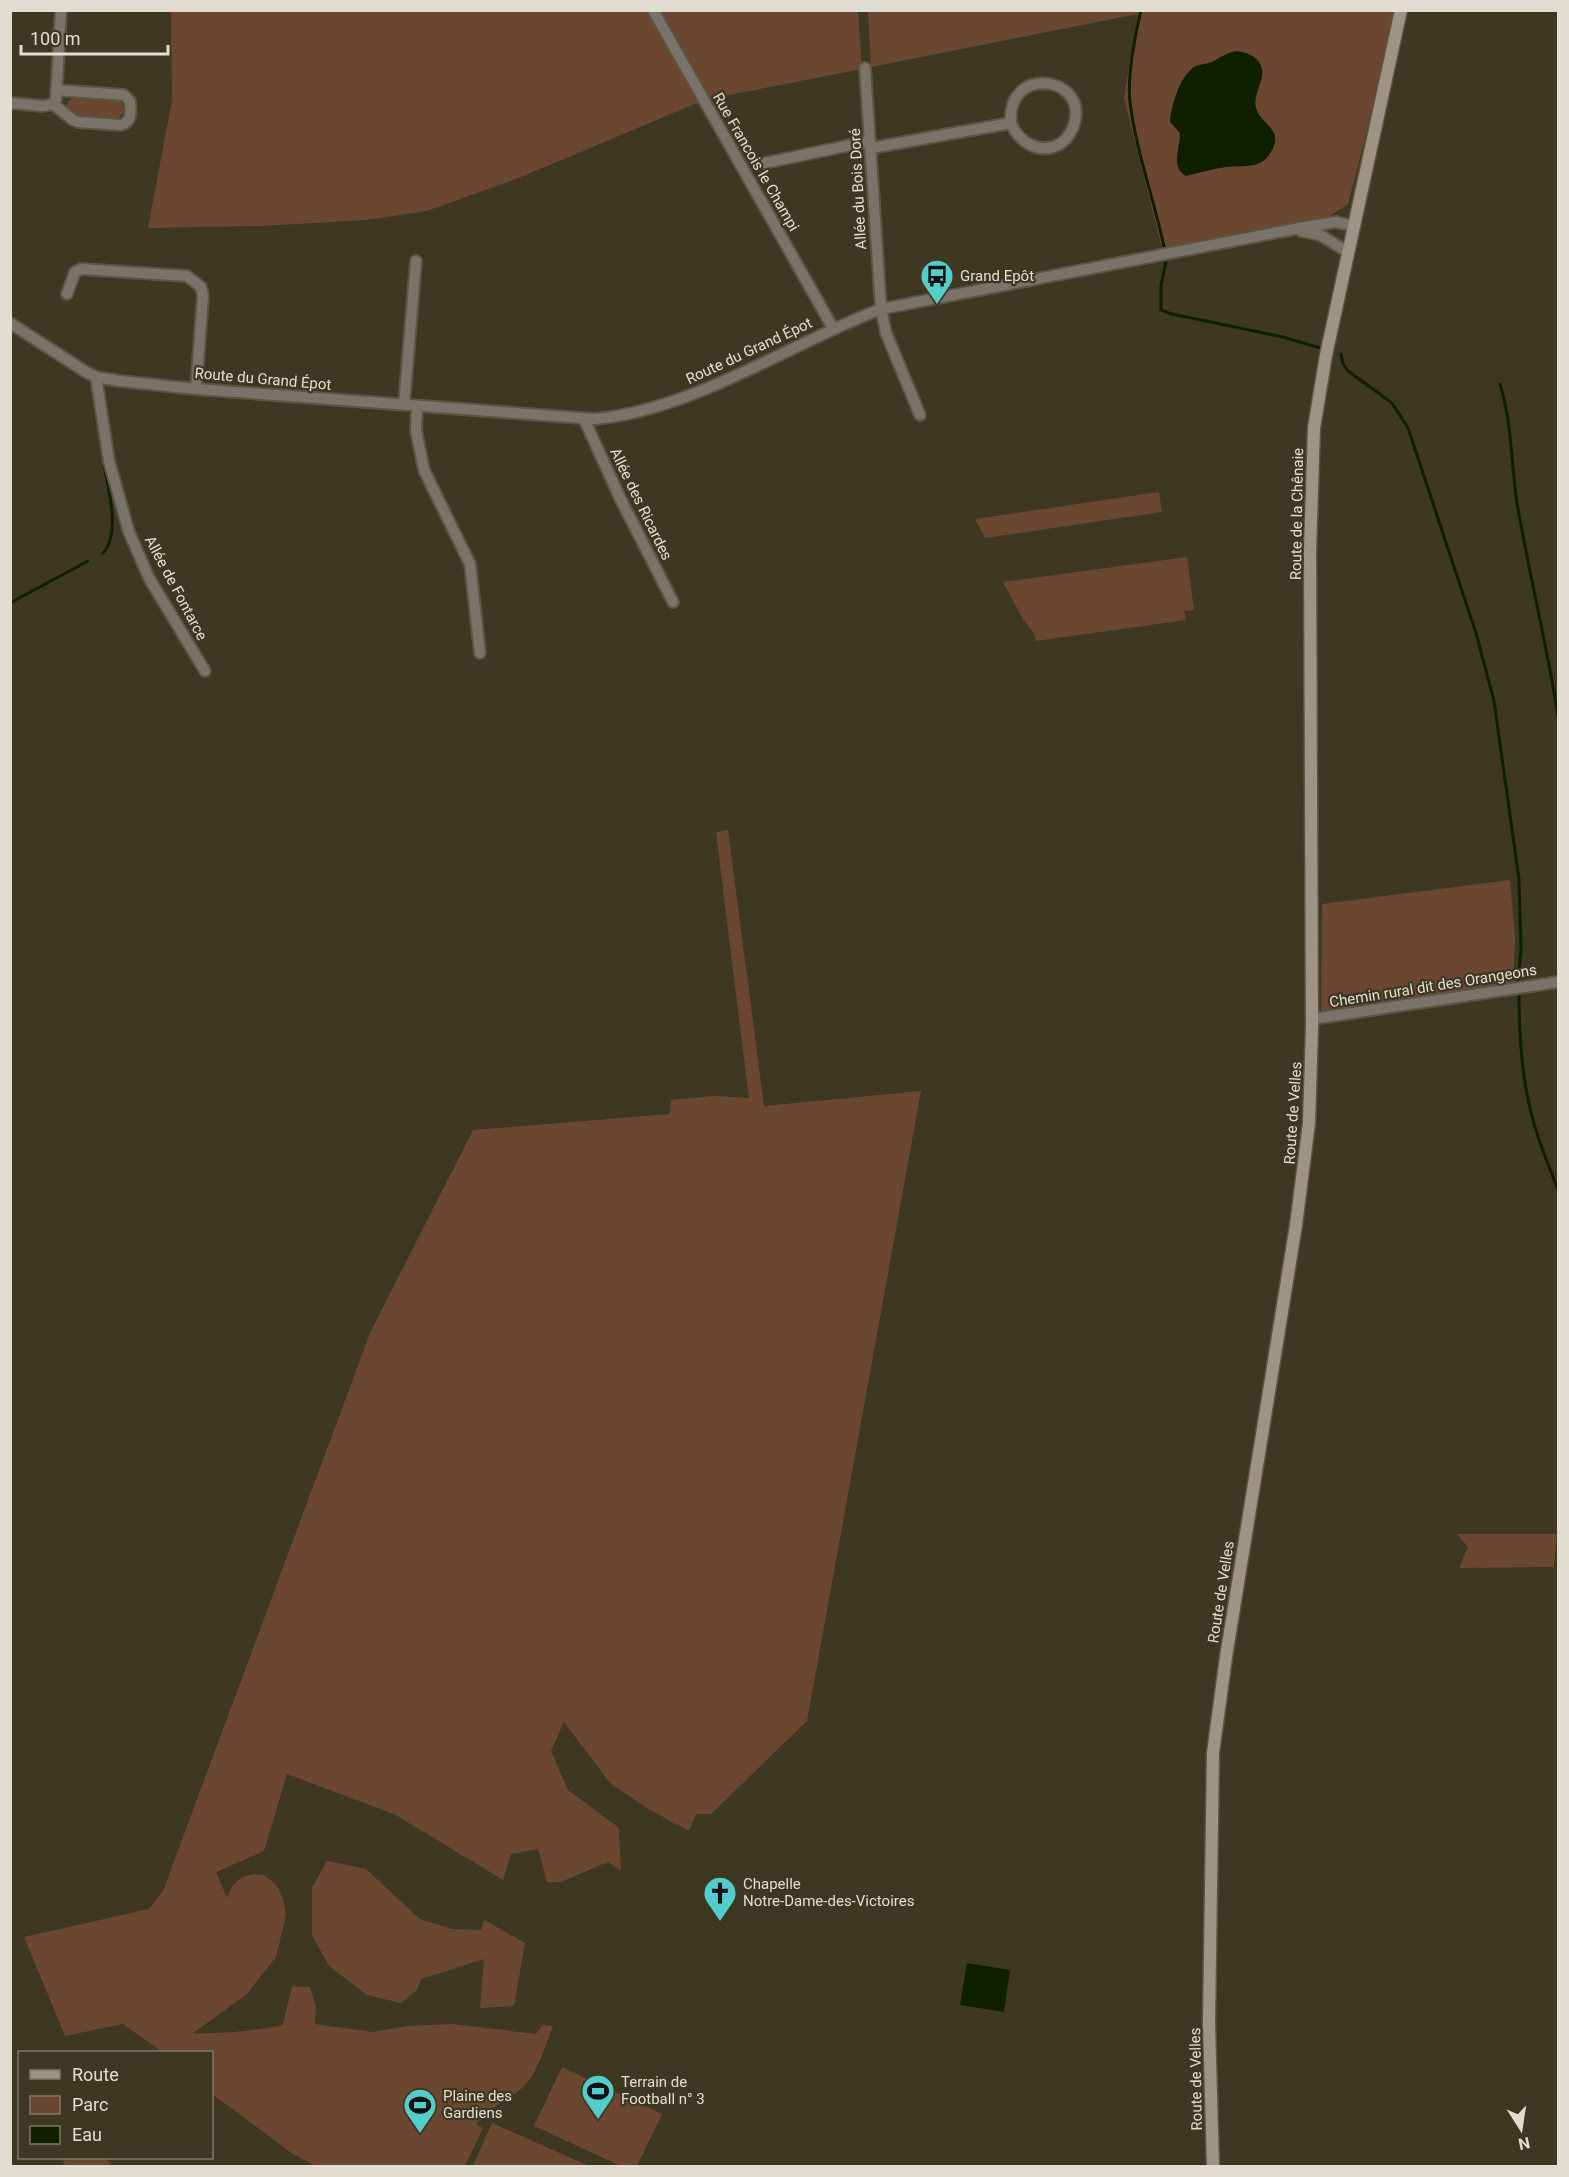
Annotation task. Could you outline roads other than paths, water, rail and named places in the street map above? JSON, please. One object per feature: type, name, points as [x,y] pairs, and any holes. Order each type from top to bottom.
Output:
[{"type":"main road","name":"Route de la Chênaie","points":[[1312,1023],[1311,473],[1321,377],[1401,10]]},
{"type":"main road","name":"Route de Velles","points":[[1213,2166],[1209,2023],[1213,1753],[1226,1657],[1302,1184],[1309,1123],[1312,1023]]},
{"type":"street","points":[[53,104],[56,90],[61,10]]},
{"type":"street","name":"Rue Francois le Champi","points":[[652,10],[834,328]]},
{"type":"street","name":"Allée du Bois Doré","points":[[866,68],[881,309],[886,333],[920,415]]},
{"type":"street","points":[[1047,83],[1056,85],[1065,90],[1074,104],[1076,116],[1073,129],[1063,142],[1055,146],[1042,148],[1031,146],[1019,138],[1011,123],[1010,113],[1016,98],[1021,91],[1032,85],[1047,83]]},
{"type":"street","points":[[10,103],[43,106],[53,104],[78,122],[121,125],[126,124],[130,117],[130,101],[124,95],[56,90]]},
{"type":"street","points":[[765,163],[1011,123]]},
{"type":"street","name":"Route du Grand Épot","points":[[10,323],[96,377],[196,389],[584,419],[624,415],[687,396],[750,369],[834,328],[881,309],[1336,222],[1354,226]]},
{"type":"street","name":"Route du Grand Épot","points":[[1291,231],[1308,232],[1320,236],[1348,252]]},
{"type":"street","points":[[404,405],[417,261]]},
{"type":"street","points":[[68,294],[75,272],[81,269],[187,276],[201,287],[203,296],[196,389]]},
{"type":"street","name":"Allée de Fontarce","points":[[96,377],[109,461],[129,532],[149,578],[205,671]]},
{"type":"street","points":[[417,406],[416,430],[424,470],[470,564],[480,653]]},
{"type":"street","name":"Allée des Ricardes","points":[[584,419],[672,602]]},
{"type":"street","name":"Chemin rural dit des Orangeons","points":[[1312,1023],[1558,982]]},
{"type":"water","points":[[1237,51],[1253,56],[1262,69],[1255,102],[1259,114],[1274,133],[1274,146],[1262,162],[1186,176],[1181,173],[1177,164],[1179,132],[1170,122],[1177,92],[1184,77],[1194,67]]},
{"type":"water","points":[[967,1963],[1010,1970],[1004,2012],[960,2005]]},
{"type":"waterway","points":[[1141,10],[1134,44],[1129,92],[1136,139],[1164,247]]},
{"type":"waterway","points":[[1166,261],[1161,286],[1161,310],[1283,337],[1320,348]]},
{"type":"waterway","points":[[1341,354],[1343,364],[1348,371],[1392,403],[1408,428],[1476,633],[1494,701],[1519,879],[1521,950],[1518,983]]},
{"type":"waterway","points":[[1500,384],[1509,428],[1517,503],[1558,716]]},
{"type":"waterway","points":[[103,553],[108,545],[112,523],[104,465]]},
{"type":"waterway","points":[[10,603],[88,561]]},
{"type":"waterway","points":[[1521,992],[1519,993],[1519,1024],[1525,1086],[1537,1135],[1558,1190]]},
{"type":"place","name":"Grand Epôt","points":[[937,305]]},
{"type":"place","name":"Chapelle Notre-Dame-des-Victoires","points":[[720,1922]]},
{"type":"place","name":"Terrain de Football n° 3","points":[[598,2120]]},
{"type":"place","name":"Plaine des Gardiens","points":[[420,2134]]}]
